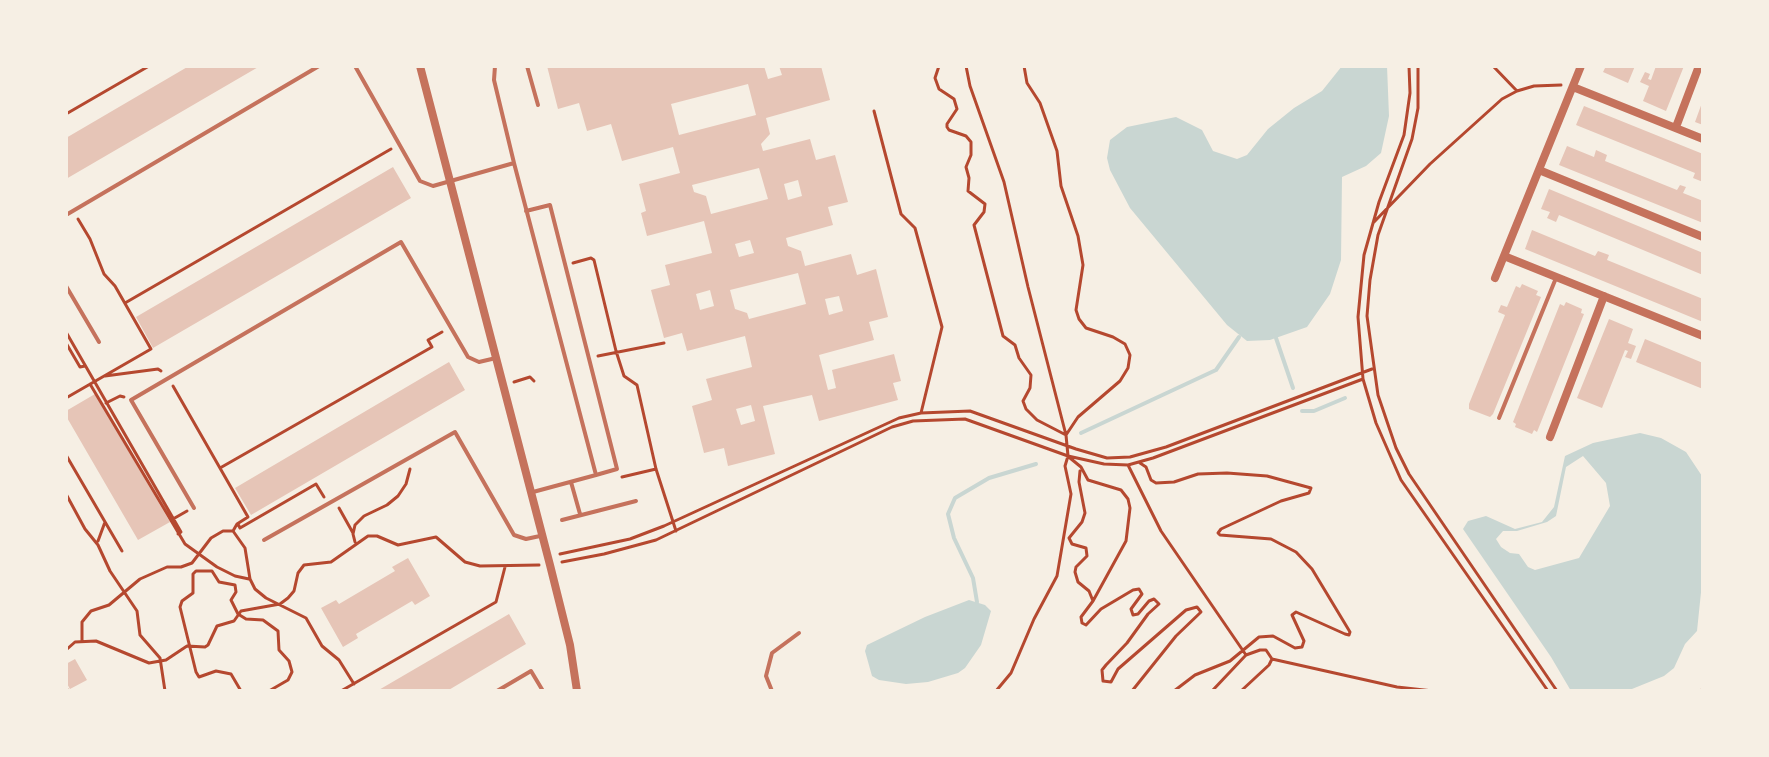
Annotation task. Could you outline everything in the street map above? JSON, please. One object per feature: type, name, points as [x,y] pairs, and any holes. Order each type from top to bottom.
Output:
[{"type":"street","points":[[420,66],[543,536],[570,645],[577,691]]},
{"type":"street","points":[[1495,278],[1581,66]]},
{"type":"street","points":[[1676,127],[1699,66]]},
{"type":"street","points":[[1573,87],[1703,139]]},
{"type":"street","points":[[1539,170],[1703,237]]},
{"type":"street","points":[[1504,256],[1703,336]]},
{"type":"street","points":[[1550,437],[1604,296]]},
{"type":"lane","points":[[66,215],[319,66]]},
{"type":"lane","points":[[355,66],[420,181],[433,186],[514,163]]},
{"type":"lane","points":[[495,66],[494,80],[514,163],[596,475]]},
{"type":"lane","points":[[527,66],[538,105]]},
{"type":"lane","points":[[526,211],[550,205],[617,469],[531,493]]},
{"type":"lane","points":[[194,508],[131,400],[401,242],[468,357],[479,362],[496,358]]},
{"type":"lane","points":[[1499,418],[1556,276]]},
{"type":"lane","points":[[66,286],[99,342]]},
{"type":"lane","points":[[264,540],[455,432],[514,535],[526,539],[543,536]]},
{"type":"lane","points":[[571,482],[580,515]]},
{"type":"lane","points":[[562,520],[636,501]]},
{"type":"lane","points":[[772,691],[766,676],[772,653],[799,633]]},
{"type":"lane","points":[[497,691],[531,671],[543,691]]},
{"type":"path","points":[[66,114],[149,66]]},
{"type":"path","points":[[939,66],[935,78],[939,89],[954,99],[957,109],[947,127],[966,136],[971,142],[971,155],[966,167],[968,191],[985,204],[984,212],[974,225],[1003,336],[1015,345],[1019,358],[1031,375],[1030,388],[1023,401],[1037,420],[1066,435]]},
{"type":"path","points":[[966,66],[970,86],[1004,182],[1066,435],[1068,456],[1065,466],[1071,494],[1060,546],[1060,568],[1011,673],[996,691]]},
{"type":"path","points":[[1024,66],[1027,83],[1040,103],[1057,151],[1061,186],[1078,236],[1083,265],[1076,310],[1079,319],[1086,328],[1125,344],[1130,355],[1128,368],[1120,381],[1078,417],[1066,435]]},
{"type":"path","points":[[1409,66],[1410,93],[1404,135],[1371,225],[1364,255],[1358,317],[1363,379],[1376,423],[1401,480],[1548,691]]},
{"type":"path","points":[[1418,66],[1418,108],[1412,139],[1378,235],[1370,280],[1367,316],[1372,369],[1385,420],[1409,474],[1557,691]]},
{"type":"path","points":[[1493,66],[1517,91]]},
{"type":"path","points":[[1371,225],[1488,110],[1517,91],[1551,84],[1573,87]]},
{"type":"path","points":[[874,111],[901,214],[915,228],[942,327],[921,413]]},
{"type":"path","points":[[125,303],[387,151]]},
{"type":"path","points":[[66,398],[151,349],[104,274],[90,239],[77,218]]},
{"type":"path","points":[[565,265],[591,258],[594,260],[616,351],[624,376],[637,385],[656,469],[676,531]]},
{"type":"path","points":[[220,468],[432,347],[428,340],[451,327]]},
{"type":"path","points":[[66,332],[178,534],[199,556],[235,576],[250,579]]},
{"type":"path","points":[[66,343],[83,366]]},
{"type":"path","points":[[589,359],[664,343]]},
{"type":"path","points":[[104,376],[158,369],[168,377]]},
{"type":"path","points":[[549,561],[630,539],[672,522],[899,418],[921,413],[970,411],[1107,458],[1145,454],[1372,369]]},
{"type":"path","points":[[503,385],[530,377],[534,381]]},
{"type":"path","points":[[66,650],[82,640],[96,641],[149,663],[161,661],[189,645],[207,646],[217,626],[232,622],[245,610],[280,604],[294,591],[298,573],[304,565],[340,558],[355,543],[368,536],[377,536],[398,545],[436,537],[465,562],[480,566],[505,567],[630,548],[676,531],[892,427],[913,421],[965,419],[1068,456],[1104,464],[1128,465],[1363,379]]},
{"type":"path","points":[[92,383],[181,532],[178,534]]},
{"type":"path","points":[[172,385],[248,517],[233,531]]},
{"type":"path","points":[[106,403],[120,396],[131,400]]},
{"type":"path","points":[[66,455],[122,551]]},
{"type":"path","points":[[1068,456],[1081,467],[1088,480],[1121,490],[1130,508],[1126,541],[1081,617],[1084,625],[1101,609],[1133,590],[1139,589],[1142,594],[1131,609],[1133,615],[1149,601],[1154,599],[1159,604],[1102,670],[1103,681],[1108,683],[1115,671],[1186,610],[1197,607],[1201,612],[1176,636],[1132,691]]},
{"type":"path","points":[[353,533],[355,525],[364,516],[398,496],[410,475],[411,457]]},
{"type":"path","points":[[1140,463],[1148,469],[1153,483],[1174,482],[1198,474],[1227,473],[1267,476],[1311,488],[1309,493],[1281,501],[1225,526],[1218,533],[1271,539],[1296,552],[1323,586],[1350,634],[1296,612],[1292,615],[1304,641],[1302,647],[1295,648],[1288,642],[1267,635],[1243,648],[1230,661],[1195,675],[1174,691]]},
{"type":"path","points":[[1128,465],[1161,531],[1246,655]]},
{"type":"path","points":[[1081,467],[1079,482],[1085,513],[1069,538],[1072,544],[1084,546],[1087,550],[1087,556],[1075,572],[1078,582],[1089,591],[1093,601]]},
{"type":"path","points":[[619,478],[656,469]]},
{"type":"path","points":[[237,524],[240,528],[316,484],[328,504]]},
{"type":"path","points":[[66,494],[137,611],[140,635],[161,661],[165,691]]},
{"type":"path","points":[[173,519],[194,508]]},
{"type":"path","points":[[340,510],[355,543]]},
{"type":"path","points":[[252,521],[264,540]]},
{"type":"path","points":[[97,543],[105,522]]},
{"type":"path","points":[[82,640],[80,630],[85,616],[91,611],[109,605],[140,579],[167,567],[192,563],[211,538],[223,531],[233,531]]},
{"type":"path","points":[[233,531],[245,548],[250,579],[255,589],[306,618],[322,646],[339,660],[354,684]]},
{"type":"path","points":[[341,691],[496,602],[505,567]]},
{"type":"path","points":[[241,691],[234,677],[228,673],[216,671],[204,677],[198,676],[180,607],[182,601],[193,593],[193,574],[196,571],[212,571],[219,582],[235,585],[236,592],[231,600],[238,614],[246,619],[263,620],[278,631],[279,650],[289,661],[292,672],[288,680],[269,691]]},
{"type":"path","points":[[1212,691],[1246,655],[1260,650],[1266,650],[1272,659],[1397,687],[1433,691]]},
{"type":"path","points":[[1241,691],[1272,659]]},
{"type":"shaded area","points":[[1342,66],[1387,66],[1389,116],[1381,153],[1366,166],[1342,177],[1341,260],[1330,294],[1307,327],[1270,340],[1247,341],[1227,325],[1130,208],[1110,170],[1107,158],[1110,140],[1127,127],[1176,117],[1202,130],[1213,151],[1237,159],[1247,155],[1268,129],[1294,108],[1322,91]]},
{"type":"shaded area","points":[[1640,433],[1661,438],[1686,452],[1702,476],[1703,573],[1697,631],[1685,644],[1674,668],[1664,676],[1627,691],[1571,691],[1463,529],[1468,521],[1486,516],[1515,529],[1542,522],[1554,507],[1565,456],[1593,443]],"holes":[[[1583,456],[1606,483],[1610,506],[1579,558],[1535,570],[1528,567],[1519,554],[1501,547],[1496,539],[1503,531],[1517,531],[1556,516],[1566,467]]]},
{"type":"shaded area","points":[[969,600],[985,605],[991,611],[981,645],[965,668],[928,682],[906,684],[872,676],[865,651],[867,645]]},
{"type":"building","points":[[189,66],[260,66],[66,179],[66,138]]},
{"type":"building","points":[[547,66],[764,66],[768,79],[782,75],[779,66],[821,66],[830,100],[766,118],[770,134],[761,144],[763,151],[810,139],[816,160],[835,155],[848,202],[828,207],[833,225],[786,238],[788,246],[801,251],[805,266],[851,254],[857,275],[876,269],[888,317],[869,322],[874,340],[819,355],[828,390],[836,388],[832,370],[894,354],[901,381],[893,383],[898,400],[819,421],[812,395],[763,406],[775,454],[728,466],[724,448],[704,453],[692,406],[712,400],[706,379],[752,367],[745,336],[687,351],[682,333],[664,338],[651,290],[670,285],[665,265],[712,253],[704,221],[647,236],[641,213],[646,211],[639,184],[680,173],[673,147],[622,161],[611,124],[587,131],[579,103],[558,109]],"holes":[[[748,84],[756,115],[679,135],[671,104]],[[759,168],[768,199],[711,214],[706,196],[694,192],[692,185]],[[798,180],[802,196],[788,200],[784,184]],[[750,240],[754,253],[739,257],[735,244]],[[798,273],[806,304],[749,319],[747,313],[735,309],[730,290]],[[710,290],[714,306],[700,310],[696,294]],[[839,296],[843,311],[829,315],[825,299]],[[751,405],[755,421],[741,425],[736,409]]]},
{"type":"building","points":[[1606,66],[1635,66],[1628,83],[1603,72]]},
{"type":"building","points":[[1656,66],[1684,66],[1666,111],[1643,101],[1649,86],[1640,82],[1645,72],[1650,74],[1648,79],[1651,80]]},
{"type":"building","points":[[1703,100],[1703,125],[1695,122]]},
{"type":"building","points":[[1584,106],[1703,154],[1703,182],[1693,178],[1695,173],[1576,125]]},
{"type":"building","points":[[1567,146],[1594,157],[1596,150],[1607,155],[1605,161],[1677,190],[1680,185],[1686,187],[1683,193],[1703,201],[1703,223],[1559,165]]},
{"type":"building","points":[[393,167],[411,198],[153,348],[136,317]]},
{"type":"building","points":[[1549,189],[1703,253],[1703,275],[1559,215],[1556,222],[1547,218],[1550,212],[1541,209]]},
{"type":"building","points":[[1532,230],[1595,256],[1598,251],[1609,255],[1607,260],[1703,299],[1703,322],[1525,249]]},
{"type":"building","points":[[1522,284],[1538,291],[1536,295],[1541,297],[1490,417],[1469,409],[1469,404],[1505,315],[1498,312],[1501,305],[1507,307],[1516,286],[1520,288]]},
{"type":"building","points":[[1566,302],[1582,309],[1581,313],[1584,314],[1537,432],[1534,430],[1532,434],[1515,427],[1513,422],[1560,304],[1564,306]]},
{"type":"building","points":[[1609,319],[1633,329],[1628,343],[1636,346],[1631,359],[1625,357],[1628,351],[1625,350],[1602,408],[1577,398]]},
{"type":"building","points":[[1645,339],[1703,363],[1703,389],[1636,362]]},
{"type":"building","points":[[449,362],[465,390],[251,515],[235,488]]},
{"type":"building","points":[[95,394],[170,522],[138,540],[66,416],[66,411]]},
{"type":"building","points":[[408,558],[430,596],[415,605],[412,601],[356,634],[358,638],[343,647],[321,608],[336,600],[339,604],[395,571],[392,567]]},
{"type":"building","points":[[509,614],[526,644],[447,691],[377,691]]},
{"type":"building","points":[[75,659],[87,680],[70,689],[66,682],[66,664]]},
{"type":"waterway","points":[[1081,433],[1216,370],[1239,337]]},
{"type":"waterway","points":[[1276,338],[1293,388]]},
{"type":"waterway","points":[[1302,411],[1314,411],[1345,398]]},
{"type":"waterway","points":[[977,602],[973,578],[954,538],[948,514],[955,498],[989,478],[1036,464]]}]
